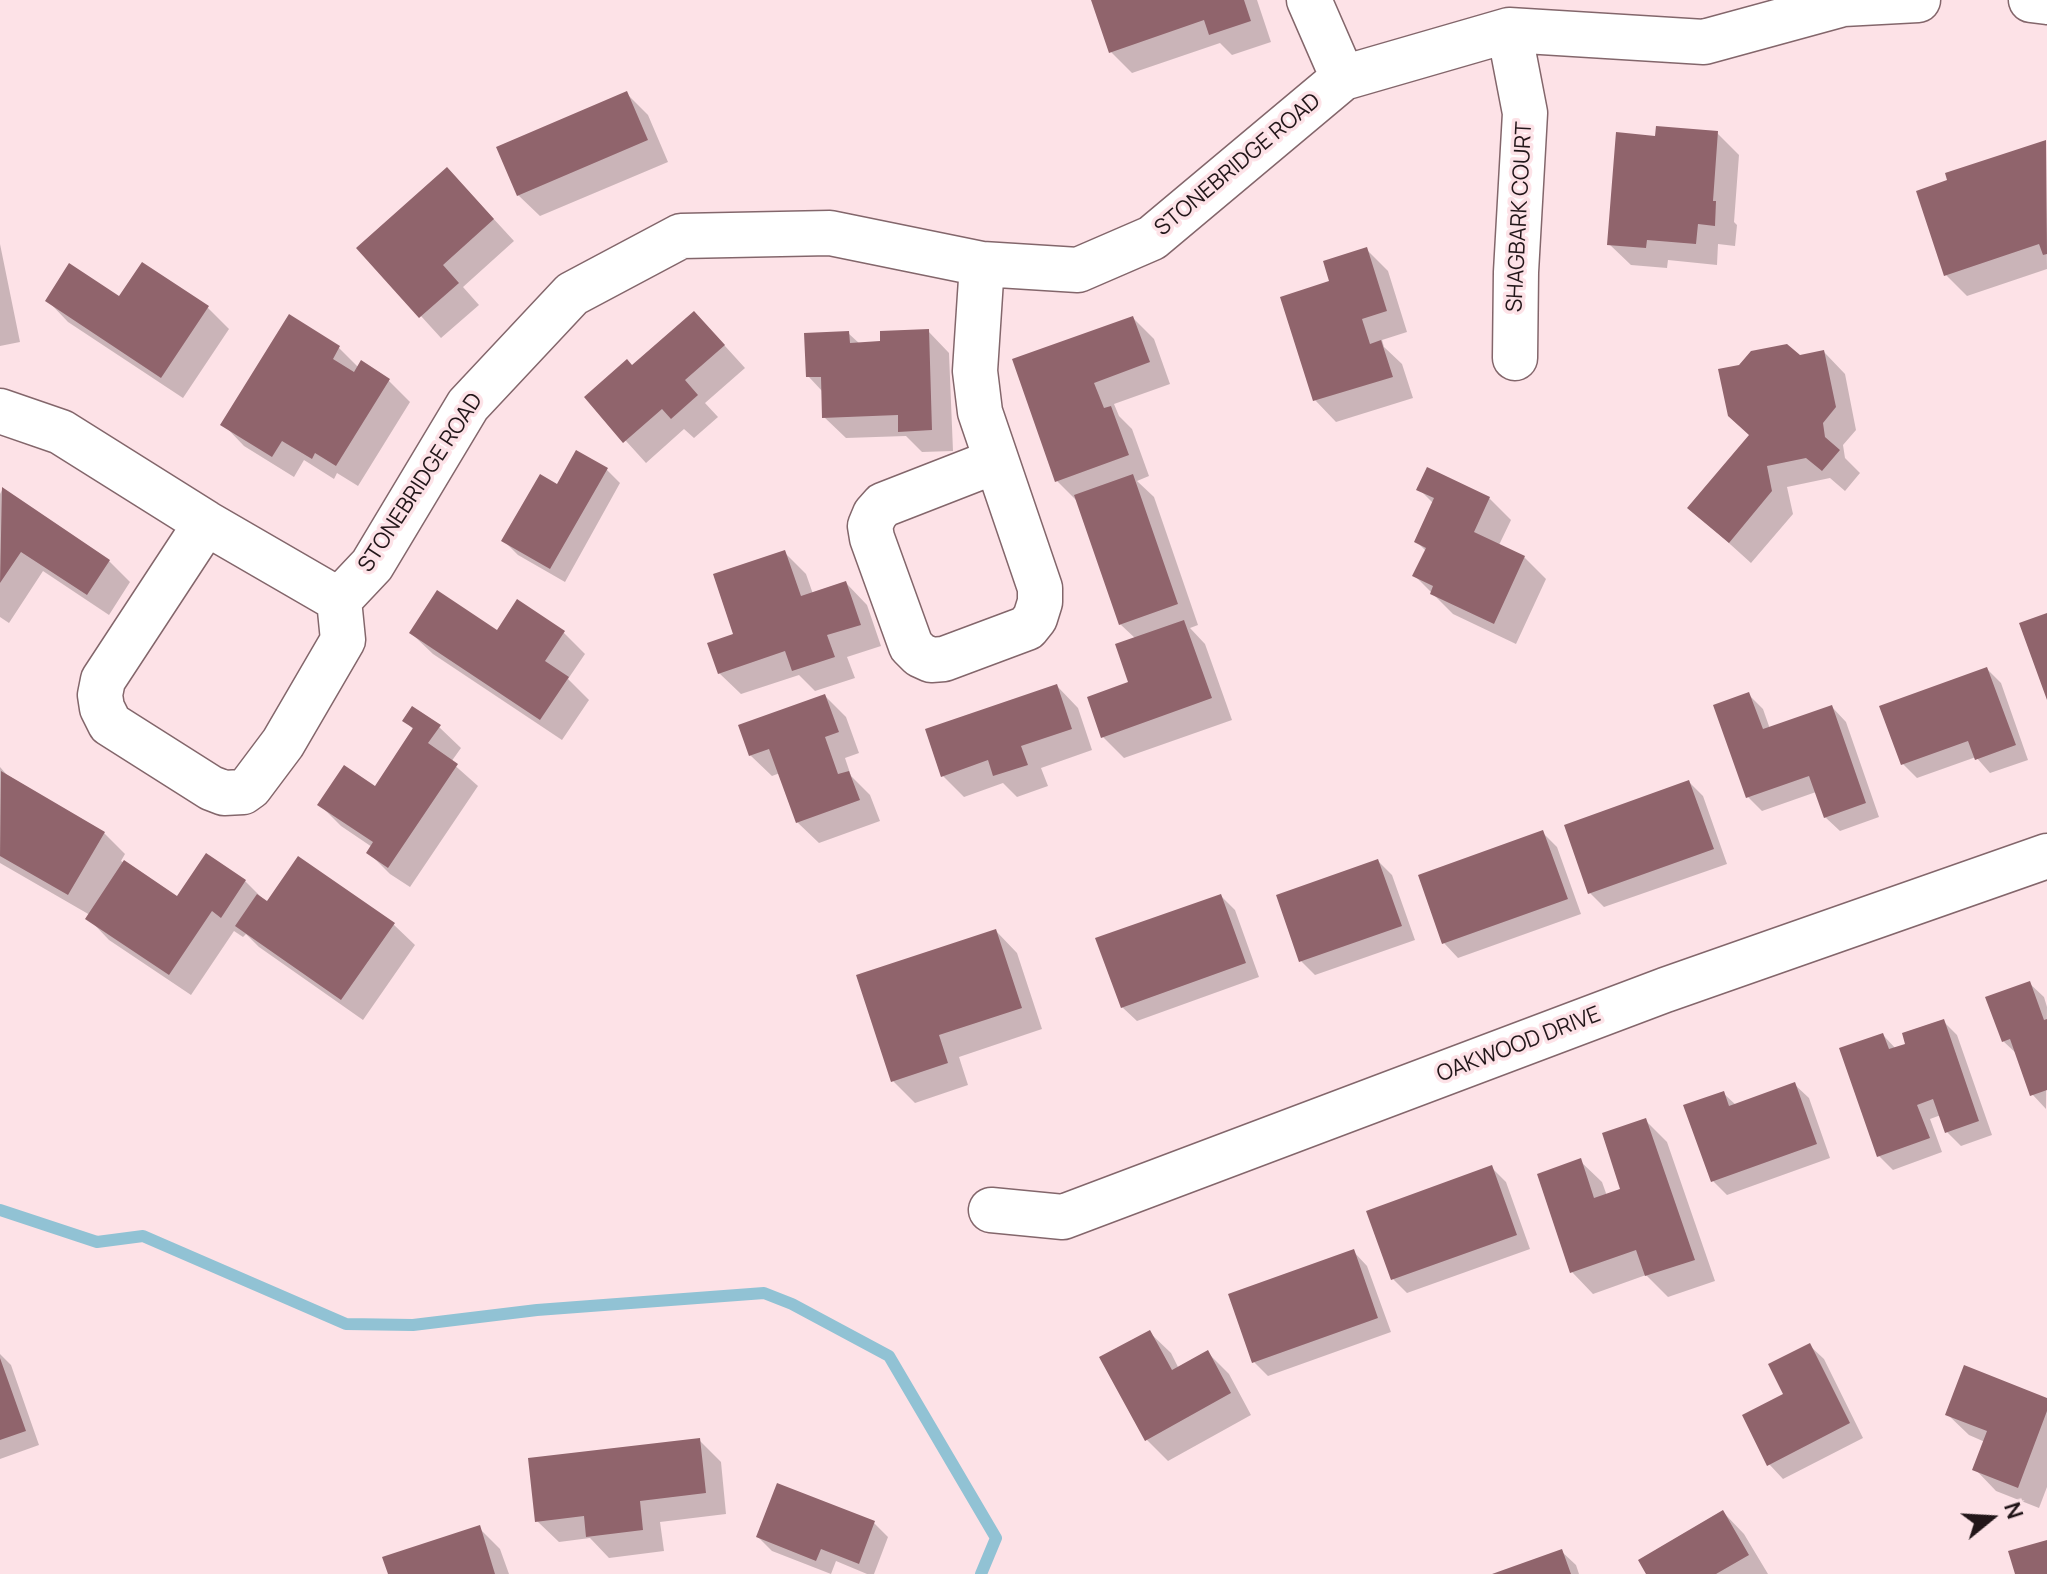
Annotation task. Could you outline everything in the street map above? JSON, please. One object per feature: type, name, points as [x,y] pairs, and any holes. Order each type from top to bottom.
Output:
[{"type":"street","points":[[1309,0],[1343,78]]},
{"type":"street","name":"STONEBRIDGE ROAD","points":[[339,600],[372,565],[468,405],[572,294],[681,236],[830,233],[982,264],[1078,270],[1152,238],[1343,78],[1509,30],[1704,42],[1843,4],[1918,0]]},
{"type":"street","points":[[2031,0],[2047,2]]},
{"type":"street","name":"SHAGBARK COURT","points":[[1509,30],[1525,113],[1516,272],[1515,358]]},
{"type":"street","points":[[982,264],[975,371],[980,412],[1040,588],[1040,602],[1035,618],[1027,628],[944,659],[931,660],[911,646],[870,526],[883,505],[996,461]]},
{"type":"street","points":[[0,411],[61,432],[206,523],[339,600],[343,640],[283,743],[243,792],[224,793],[211,788],[110,724],[100,695],[103,680],[206,523]]},
{"type":"street","name":"OAKWOOD DRIVE","points":[[991,1210],[1063,1217],[1665,990],[2047,856]]},
{"type":"building","points":[[1091,0],[1244,0],[1251,21],[1209,35],[1204,20],[1109,53]]},
{"type":"building","points":[[627,91],[648,140],[517,196],[496,147]]},
{"type":"building","points":[[1656,126],[1718,131],[1713,201],[1716,201],[1715,226],[1698,224],[1696,244],[1647,240],[1646,248],[1607,245],[1616,132],[1655,136]]},
{"type":"building","points":[[2046,140],[2047,254],[2043,255],[2039,244],[1944,276],[1916,191],[1947,180],[1945,173]]},
{"type":"building","points":[[447,167],[494,219],[443,265],[459,283],[419,318],[356,248]]},
{"type":"building","points":[[1367,247],[1387,311],[1362,319],[1370,344],[1381,340],[1393,377],[1313,401],[1280,297],[1329,281],[1323,261]]},
{"type":"building","points":[[142,262],[209,306],[161,378],[45,301],[69,263],[119,296]]},
{"type":"building","points":[[694,311],[725,345],[685,380],[698,395],[671,419],[662,409],[623,443],[584,397],[627,359],[632,365]]},
{"type":"building","points":[[289,314],[340,346],[333,359],[354,372],[361,360],[390,379],[336,466],[315,453],[312,459],[282,441],[272,457],[220,425]]},
{"type":"building","points":[[1133,316],[1150,362],[1094,383],[1104,408],[1111,406],[1129,455],[1055,482],[1012,359]]},
{"type":"building","points":[[929,329],[932,430],[898,432],[898,415],[822,418],[821,377],[806,377],[804,333],[849,331],[850,343],[880,341],[880,331]]},
{"type":"building","points":[[1787,344],[1800,355],[1824,350],[1836,407],[1823,423],[1825,437],[1840,450],[1822,471],[1806,458],[1767,466],[1772,491],[1729,543],[1687,508],[1749,435],[1728,416],[1718,369],[1739,365],[1751,351]]},
{"type":"building","points":[[576,450],[608,468],[550,569],[501,541],[540,474],[557,484]]},
{"type":"building","points":[[1427,467],[1490,497],[1474,532],[1525,556],[1494,624],[1430,594],[1433,586],[1412,576],[1426,548],[1414,542],[1434,498],[1416,490]]},
{"type":"building","points":[[1133,474],[1178,604],[1119,625],[1074,495]]},
{"type":"building","points":[[2,487],[110,560],[87,595],[21,552],[0,583]]},
{"type":"building","points":[[785,550],[801,596],[846,581],[861,625],[827,635],[835,657],[792,671],[785,651],[718,674],[707,643],[733,634],[713,574]]},
{"type":"building","points":[[437,590],[497,630],[517,599],[565,631],[545,661],[569,677],[540,720],[409,633]]},
{"type":"building","points":[[2047,613],[2047,700],[2019,623]]},
{"type":"building","points":[[1184,620],[1212,698],[1101,738],[1087,697],[1128,682],[1115,644]]},
{"type":"building","points":[[1987,667],[2016,745],[1975,760],[1968,741],[1901,765],[1879,706]]},
{"type":"building","points":[[1057,684],[1072,729],[1021,746],[1028,765],[993,776],[988,760],[941,777],[925,729]]},
{"type":"building","points":[[1749,692],[1763,729],[1832,705],[1866,803],[1824,818],[1809,776],[1746,798],[1713,705]]},
{"type":"building","points":[[825,694],[839,732],[825,737],[838,774],[849,771],[860,800],[796,823],[769,749],[749,756],[738,725]]},
{"type":"building","points":[[412,706],[441,725],[428,743],[458,764],[388,868],[366,853],[373,842],[317,805],[344,765],[375,786],[413,728],[402,721]]},
{"type":"building","points":[[1,771],[105,832],[68,895],[0,856]]},
{"type":"building","points":[[1689,780],[1714,849],[1588,894],[1564,825]]},
{"type":"building","points":[[1543,830],[1568,899],[1442,944],[1418,875]]},
{"type":"building","points":[[206,853],[246,880],[221,918],[212,911],[169,975],[85,919],[124,860],[177,896]]},
{"type":"building","points":[[298,856],[395,923],[341,1000],[235,926],[257,894],[267,901]]},
{"type":"building","points":[[1378,859],[1402,926],[1299,962],[1276,895]]},
{"type":"building","points":[[1221,894],[1246,963],[1121,1008],[1095,938]]},
{"type":"building","points":[[996,929],[1022,1008],[939,1035],[948,1063],[891,1082],[856,975]]},
{"type":"building","points":[[2030,981],[2044,1020],[2047,1019],[2047,1090],[2030,1096],[2010,1039],[2002,1042],[1985,997]]},
{"type":"building","points":[[1944,1019],[1979,1121],[1945,1133],[1933,1099],[1917,1105],[1930,1138],[1877,1157],[1839,1048],[1883,1033],[1889,1049],[1905,1044],[1902,1033]]},
{"type":"building","points":[[1795,1082],[1817,1144],[1711,1182],[1683,1105],[1724,1091],[1729,1106]]},
{"type":"building","points":[[1646,1118],[1695,1260],[1645,1276],[1636,1250],[1570,1273],[1537,1174],[1581,1158],[1594,1198],[1620,1189],[1602,1133]]},
{"type":"building","points":[[1492,1165],[1517,1235],[1391,1280],[1366,1211]]},
{"type":"building","points":[[1354,1249],[1378,1318],[1252,1363],[1228,1294]]},
{"type":"building","points":[[1150,1330],[1172,1370],[1208,1350],[1231,1393],[1145,1441],[1099,1357]]},
{"type":"building","points":[[1810,1343],[1850,1423],[1767,1466],[1742,1415],[1783,1394],[1768,1364]]},
{"type":"building","points":[[0,1358],[26,1431],[0,1440]]},
{"type":"building","points":[[1964,1365],[2047,1398],[2047,1411],[2018,1488],[1972,1470],[1987,1431],[1945,1415]]},
{"type":"building","points":[[700,1438],[706,1493],[640,1501],[643,1530],[586,1537],[584,1516],[535,1522],[528,1458]]},
{"type":"building","points":[[777,1483],[875,1521],[859,1564],[821,1549],[816,1561],[756,1537]]},
{"type":"building","points":[[1723,1510],[1749,1555],[1716,1574],[1646,1574],[1638,1560]]},
{"type":"building","points":[[480,1525],[495,1574],[388,1574],[382,1557]]},
{"type":"building","points":[[2047,1540],[2047,1574],[2015,1574],[2008,1551]]},
{"type":"building","points":[[1562,1549],[1571,1574],[1492,1574]]},
{"type":"waterway","points":[[0,1210],[97,1242],[143,1236],[346,1324],[413,1325],[537,1310],[764,1293],[792,1304],[889,1356],[996,1538],[981,1574]]}]
